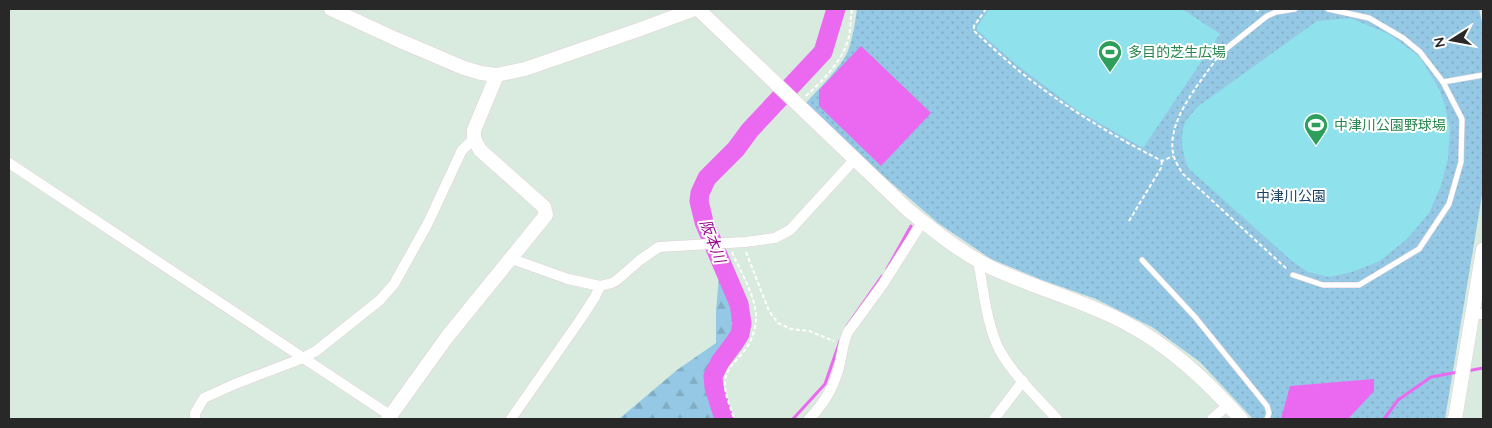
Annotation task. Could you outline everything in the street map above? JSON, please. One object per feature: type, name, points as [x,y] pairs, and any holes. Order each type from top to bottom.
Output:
[{"type":"street","points":[[331,9],[464,68],[497,75],[524,69],[697,9],[855,159],[923,222],[944,238],[978,260],[1014,278],[1122,321],[1164,347],[1196,372],[1241,419]]},
{"type":"street","points":[[9,163],[390,418],[447,337],[546,215],[544,207],[480,150],[474,139],[474,130],[497,75]]},
{"type":"street","points":[[196,419],[196,413],[204,398],[316,351],[380,300],[394,284],[428,222],[462,150],[474,139]]},
{"type":"street","points":[[512,259],[568,279],[600,286],[617,280],[640,260],[659,247],[745,242],[775,238],[790,230],[855,159]]},
{"type":"street","points":[[810,419],[822,402],[838,372],[848,332],[883,284],[923,222]]},
{"type":"street","points":[[1455,419],[1467,341],[1478,314],[1483,250]]},
{"type":"street","points":[[978,260],[997,344],[1006,360],[1023,382],[1057,419]]},
{"type":"street","points":[[511,419],[580,320],[600,286]]},
{"type":"street","points":[[994,419],[1023,382]]},
{"type":"street","points":[[1212,419],[1228,405]]},
{"type":"lane","points":[[1222,52],[1267,16],[1276,12],[1295,9]]},
{"type":"lane","points":[[1293,275],[1323,285],[1359,285],[1419,249],[1449,204],[1462,162],[1462,119],[1442,82],[1420,52],[1403,38],[1369,18],[1328,9]]},
{"type":"lane","points":[[1442,82],[1483,75]]},
{"type":"lane","points":[[1142,260],[1195,317],[1267,406],[1269,413],[1267,419]]},
{"type":"path","points":[[796,102],[820,82],[843,53],[850,35],[852,9]]},
{"type":"path","points":[[986,9],[974,26],[974,31],[1012,65],[1078,114],[1162,161]]},
{"type":"path","points":[[1222,52],[1184,106],[1173,136],[1174,156],[1183,174],[1293,275]]},
{"type":"path","points":[[1162,161],[1174,156]]},
{"type":"path","points":[[1129,221],[1160,168],[1162,161]]},
{"type":"path","points":[[745,242],[745,250],[773,318],[778,323],[791,329],[809,331],[835,341]]},
{"type":"path","points":[[728,243],[754,302],[756,320],[746,350],[729,368],[726,375],[725,383],[734,419]]},
{"type":"green space","name":"中津川公園","points":[[857,9],[1479,9],[1483,27],[1483,189],[1445,419],[1253,419],[1200,362],[1152,327],[1096,299],[991,259],[938,223],[881,174],[806,103],[835,71],[848,51]]},
{"type":"green space","name":"多目的芝生広場","points":[[989,9],[1182,9],[1220,34],[1143,148],[1078,111],[1013,62],[977,30]]},
{"type":"green space","name":"中津川公園野球場","points":[[1350,18],[1389,34],[1420,57],[1439,89],[1445,105],[1450,129],[1448,158],[1441,186],[1429,213],[1408,238],[1380,261],[1352,272],[1329,277],[1308,272],[1293,262],[1188,168],[1183,152],[1182,135],[1186,121],[1197,107],[1317,21]]},
{"type":"green space","points":[[719,276],[730,300],[736,334],[708,374],[721,419],[619,419],[677,370],[716,343]]},
{"type":"shaded area","points":[[861,46],[931,113],[881,166],[819,106],[819,90]]},
{"type":"shaded area","points":[[1374,379],[1374,391],[1348,419],[1281,419],[1290,386]]},
{"type":"waterway","name":"阪本川","points":[[724,419],[714,387],[713,376],[720,362],[740,334],[742,323],[739,304],[704,222],[699,201],[700,193],[707,178],[736,149],[750,130],[823,52],[836,9]]},
{"type":"waterway","points":[[887,269],[911,226]]},
{"type":"waterway","points":[[847,326],[882,276]]},
{"type":"waterway","points":[[793,419],[825,384],[840,341]]},
{"type":"waterway","points":[[1467,371],[1483,368]]},
{"type":"waterway","points":[[1384,419],[1398,400],[1431,377],[1458,372]]},
{"type":"place","name":"多目的芝生広場","points":[[1110,73]]},
{"type":"place","name":"中津川公園野球場","points":[[1316,146]]}]
